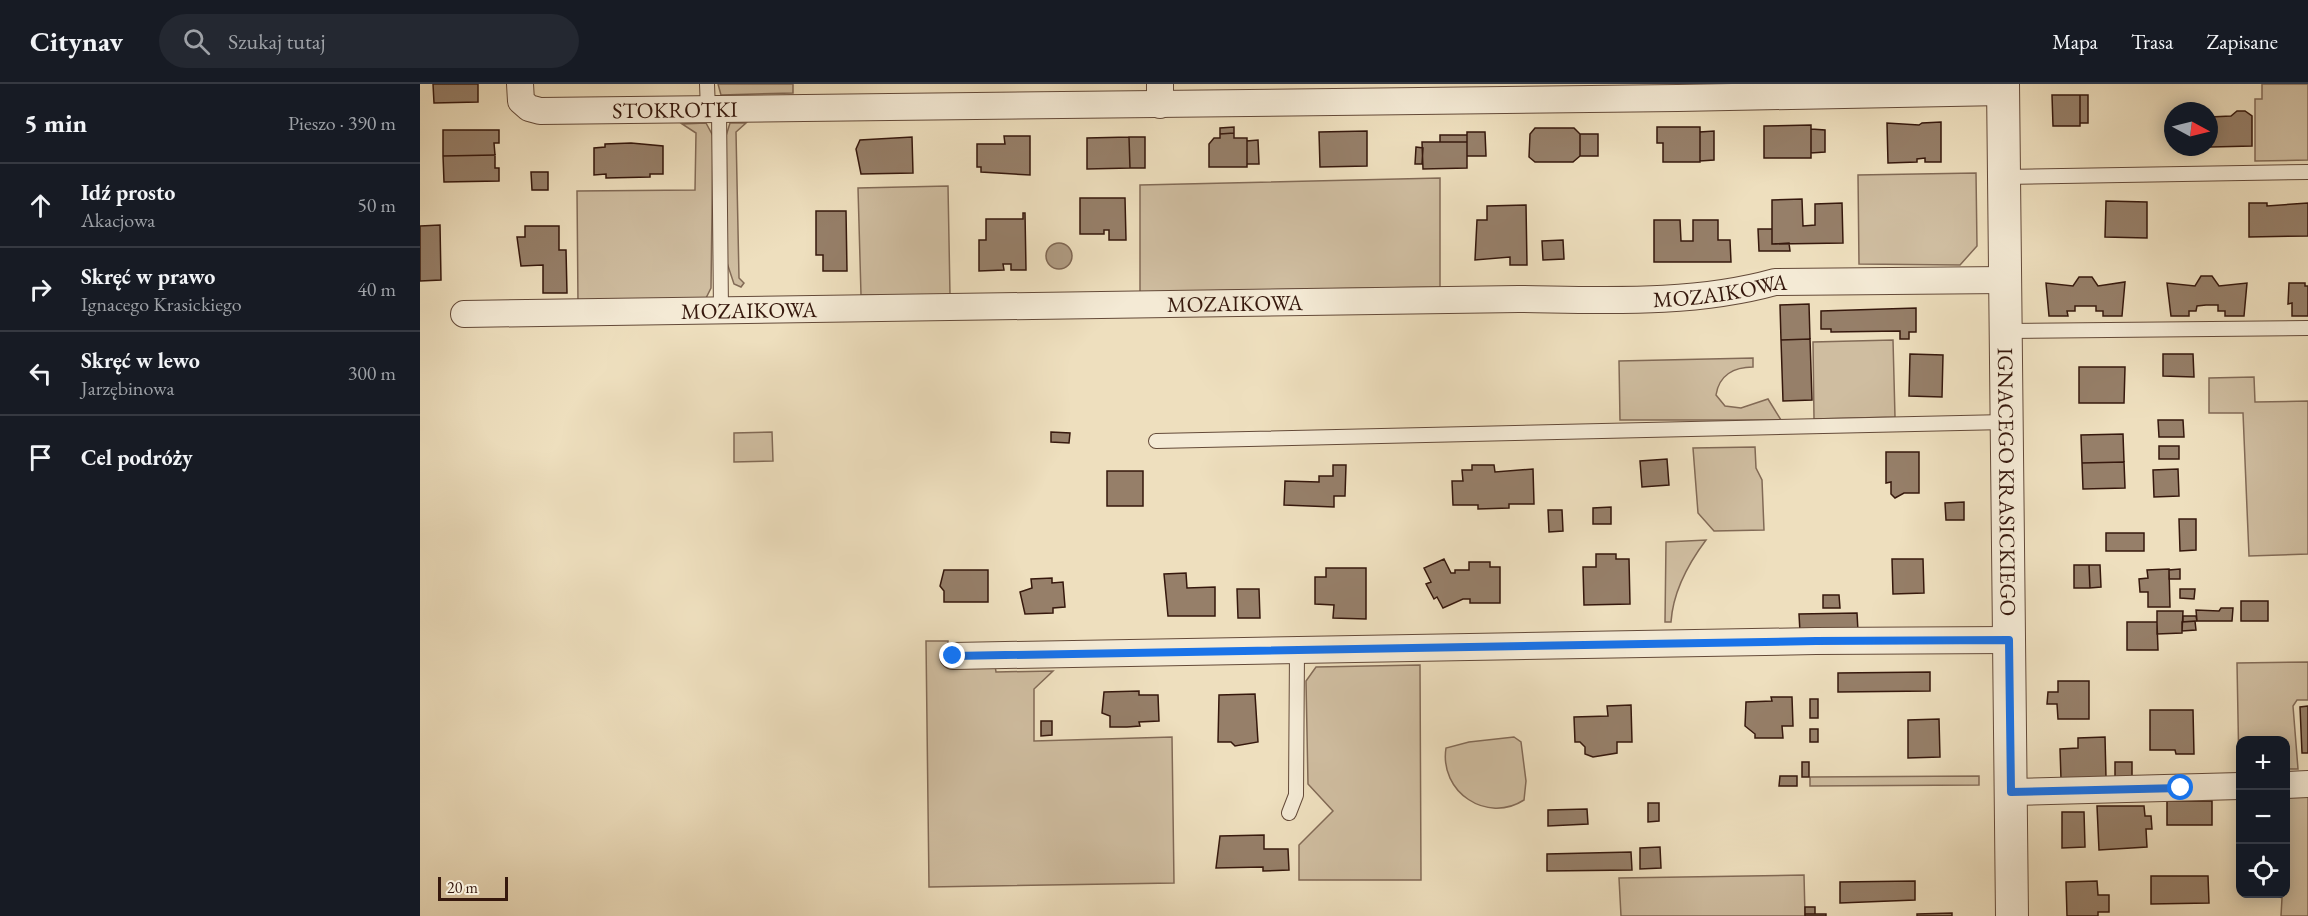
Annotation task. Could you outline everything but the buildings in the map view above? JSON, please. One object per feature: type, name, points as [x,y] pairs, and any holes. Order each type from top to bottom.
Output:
[{"type":"street","name":"STOKROTKI","points":[[520,84],[521,101],[533,111],[713,110],[927,96],[2003,88]]},
{"type":"street","name":"IGNACEGO KRASICKIEGO","points":[[2003,88],[2012,916]]},
{"type":"street","name":"MOZAIKOWA","points":[[464,314],[1519,299],[1646,300],[1741,291],[1775,282],[2005,280]]},
{"type":"street","points":[[953,656],[1816,641],[2009,640]]},
{"type":"street","points":[[2290,785],[2308,784]]},
{"type":"street","points":[[2011,792],[2236,786]]},
{"type":"lane","points":[[707,84],[713,110],[721,310]]},
{"type":"lane","points":[[2003,177],[2308,172]]},
{"type":"lane","points":[[2005,331],[2308,328]]},
{"type":"lane","points":[[1156,441],[2006,422]]},
{"type":"lane","points":[[1289,813],[1296,795],[1297,651]]},
{"type":"shaded area","points":[[718,84],[793,84],[793,93],[721,95]]},
{"type":"shaded area","points":[[2262,84],[2308,84],[2308,160],[2255,161],[2255,99],[2262,99]]},
{"type":"shaded area","points":[[706,123],[713,136],[711,288],[703,304],[578,303],[577,191],[695,190],[696,133],[682,124]]},
{"type":"shaded area","points":[[730,123],[746,123],[736,132],[739,278],[744,283],[741,287],[734,284],[726,260],[726,136]]},
{"type":"shaded area","points":[[1976,173],[1977,246],[1960,265],[1859,264],[1858,175]]},
{"type":"shaded area","points":[[1440,178],[1440,287],[1140,292],[1140,185]]},
{"type":"shaded area","points":[[948,186],[950,295],[861,295],[858,188]]},
{"type":"shaded area","points":[[1059,243],[1068,247],[1072,256],[1068,265],[1059,269],[1050,265],[1046,256],[1050,247]]},
{"type":"shaded area","points":[[1893,340],[1895,417],[1814,419],[1813,342]]},
{"type":"shaded area","points":[[1753,358],[1753,367],[1728,373],[1724,377],[1716,395],[1725,406],[1741,408],[1768,399],[1781,420],[1620,420],[1619,361]]},
{"type":"shaded area","points":[[2254,377],[2255,402],[2308,401],[2308,554],[2249,556],[2243,413],[2209,413],[2209,378]]},
{"type":"shaded area","points":[[772,432],[773,461],[734,462],[734,433]]},
{"type":"shaded area","points":[[1755,447],[1756,468],[1762,480],[1764,530],[1714,531],[1698,513],[1693,448]]},
{"type":"shaded area","points":[[1706,540],[1682,578],[1671,622],[1665,622],[1666,542]]},
{"type":"shaded area","points":[[926,641],[948,641],[948,665],[995,665],[996,672],[1053,671],[1034,689],[1034,741],[1172,737],[1174,883],[929,887]]},
{"type":"shaded area","points":[[2308,662],[2308,700],[2297,700],[2293,706],[2298,769],[2290,769],[2290,736],[2238,736],[2237,663]]},
{"type":"shaded area","points":[[1420,665],[1421,880],[1299,880],[1299,845],[1333,811],[1308,784],[1306,681],[1316,667]]},
{"type":"shaded area","points":[[1514,737],[1521,742],[1526,781],[1524,800],[1510,806],[1495,808],[1481,806],[1468,799],[1450,778],[1446,764],[1446,748],[1469,742]]},
{"type":"shaded area","points":[[1979,776],[1979,785],[1810,786],[1810,777]]},
{"type":"shaded area","points":[[2290,792],[2308,792],[2308,916],[2281,916],[2282,898],[2290,898]]},
{"type":"shaded area","points":[[1804,875],[1805,916],[1621,916],[1619,878]]},
{"type":"route","points":[[953,656],[1816,641],[2009,640],[2011,792],[2181,788]]}]
